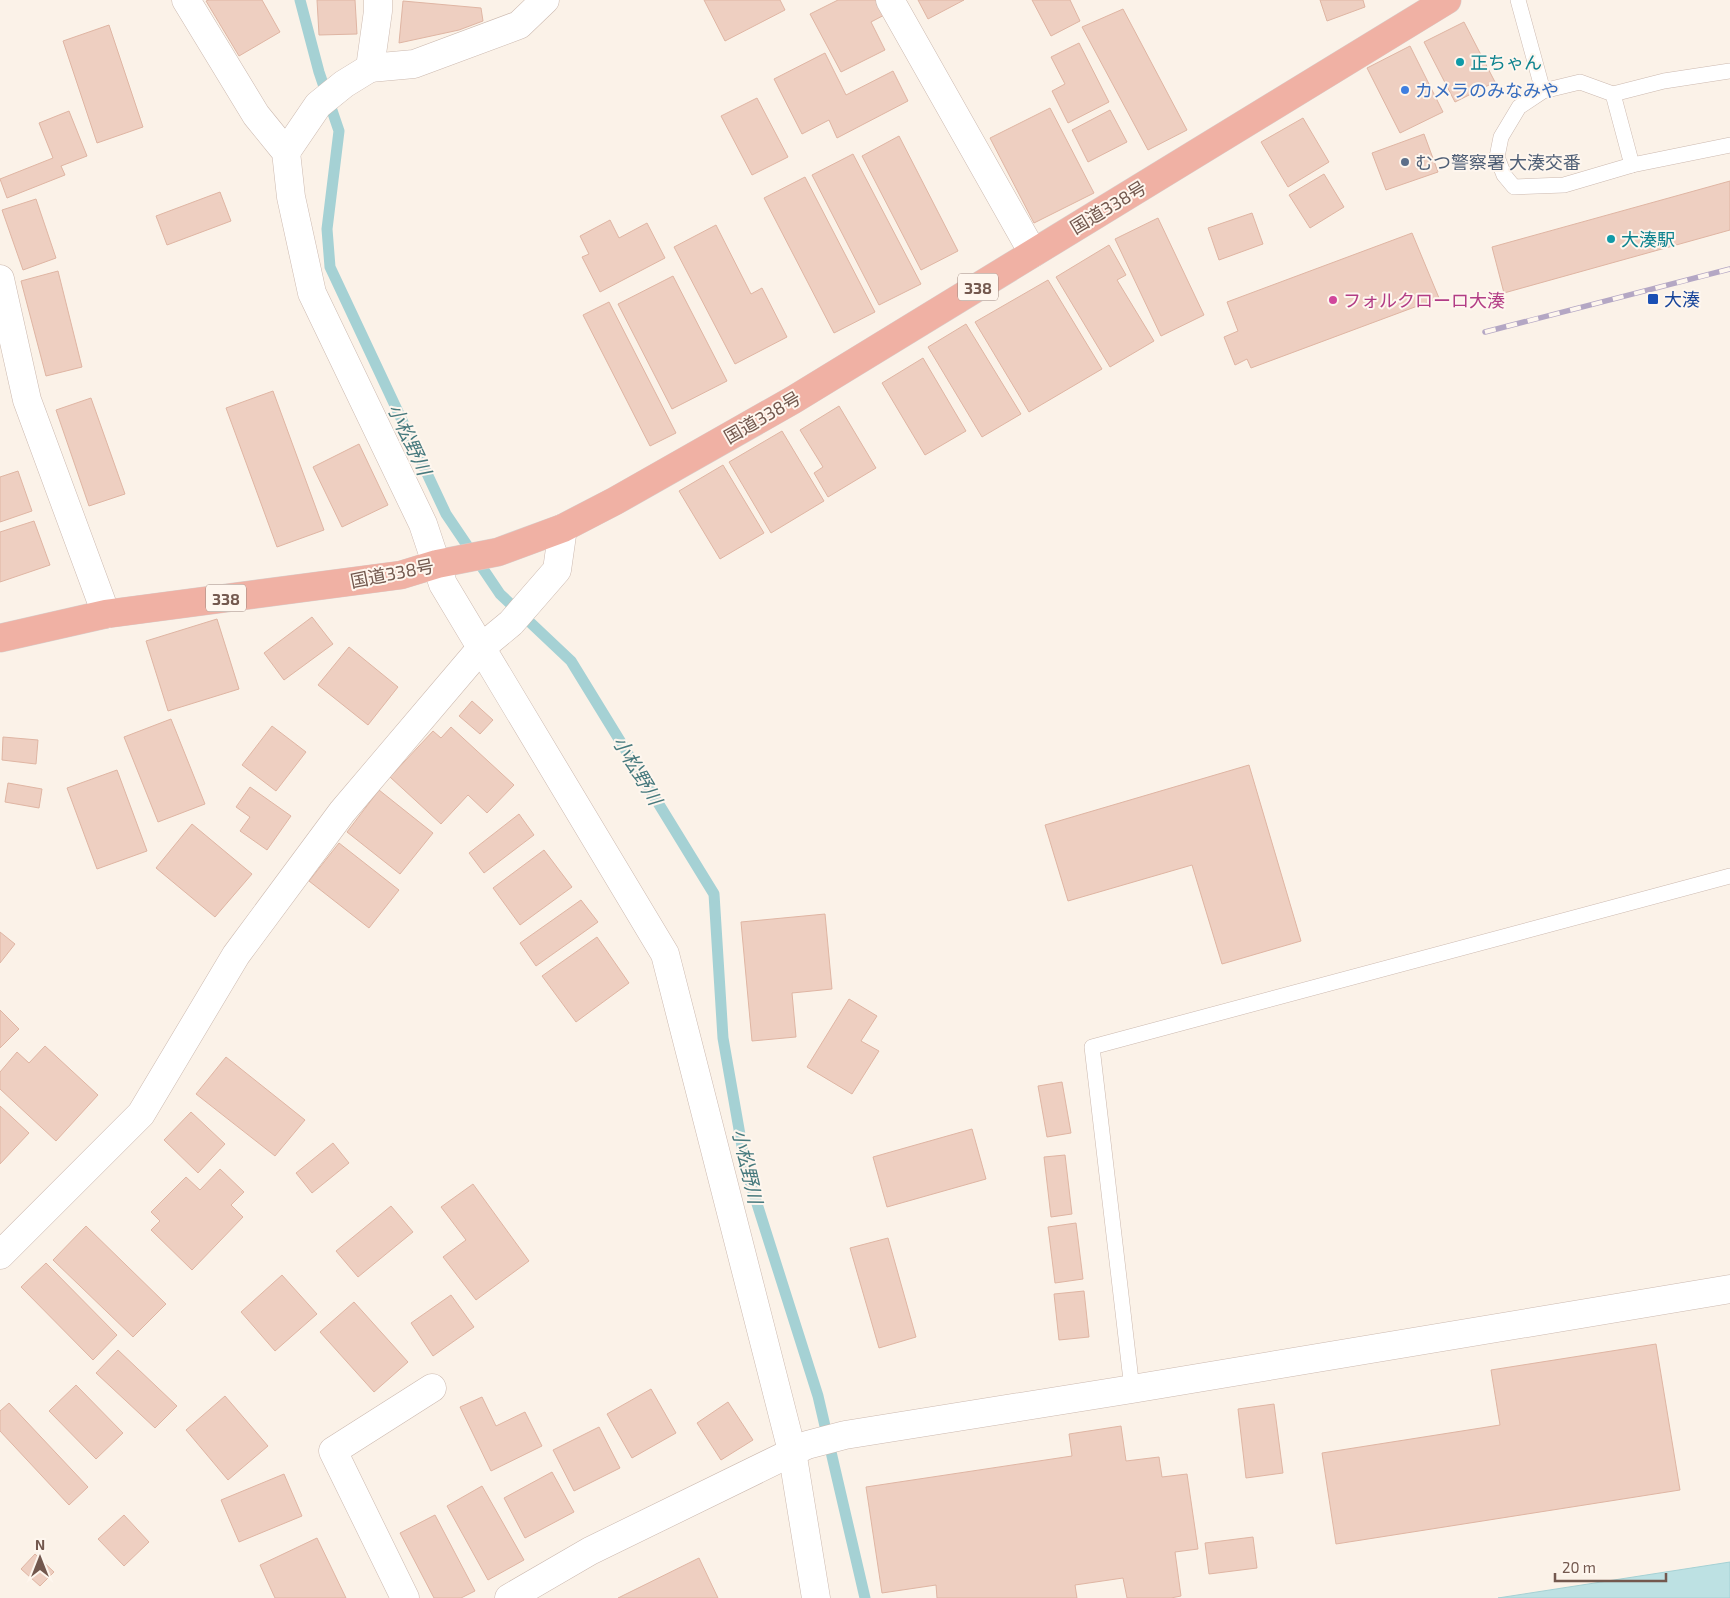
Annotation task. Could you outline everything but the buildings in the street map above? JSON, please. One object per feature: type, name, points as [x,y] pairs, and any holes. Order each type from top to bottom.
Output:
[{"type":"highway","name":"国道338号","points":[[0,638],[106,614],[401,575],[445,563],[498,552],[562,528],[615,501],[793,400],[1447,0]]},
{"type":"street","points":[[186,0],[256,115],[286,152],[291,197],[312,293],[423,524],[445,563],[443,584],[665,954],[800,1448],[816,1598]]},
{"type":"street","points":[[370,68],[378,0]]},
{"type":"street","points":[[286,152],[318,105],[344,84],[370,68],[414,64],[519,25],[545,0]]},
{"type":"street","points":[[890,0],[1033,253]]},
{"type":"street","points":[[0,279],[3,306],[27,400],[106,614]]},
{"type":"street","points":[[0,1255],[141,1114],[236,955],[342,812],[482,647],[511,624],[557,570],[562,528]]},
{"type":"street","points":[[509,1598],[590,1550],[800,1448],[845,1435],[1730,1289]]},
{"type":"street","points":[[405,1598],[332,1451],[432,1388]]},
{"type":"lane","points":[[1518,0],[1543,91]]},
{"type":"lane","points":[[1730,71],[1664,81],[1613,94],[1580,82],[1543,91],[1519,107],[1501,137],[1498,157],[1504,175],[1514,187],[1564,185],[1632,165],[1730,145]]},
{"type":"lane","points":[[1613,94],[1632,165]]},
{"type":"lane","points":[[1132,1389],[1092,1047],[1730,876]]},
{"type":"water","points":[[1730,1562],[1730,1598],[1498,1598]]},
{"type":"waterway","name":"小松野川","points":[[300,0],[319,72],[339,131],[327,229],[330,267],[446,514],[500,594],[571,661],[714,894],[723,1038],[746,1169],[818,1396],[865,1598]]},
{"type":"railway","points":[[1485,332],[1730,269]]},
{"type":"place","name":"正ちゃん","points":[[1460,62]]},
{"type":"place","name":"カメラのみなみや","points":[[1405,90]]},
{"type":"place","name":"むつ警察署 大湊交番","points":[[1405,162]]},
{"type":"place","name":"大湊駅","points":[[1611,239]]},
{"type":"place","name":"大湊","points":[[1653,299]]},
{"type":"place","name":"フォルクローロ大湊","points":[[1333,300]]}]
